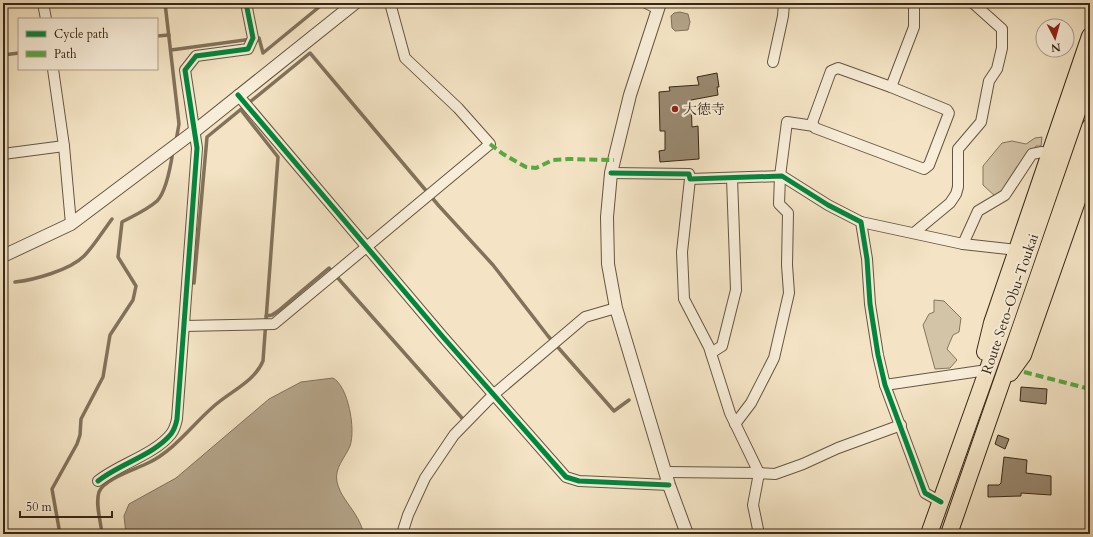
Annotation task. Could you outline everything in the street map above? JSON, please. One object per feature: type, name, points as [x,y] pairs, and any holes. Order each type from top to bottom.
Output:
[{"type":"main road","points":[[987,370],[985,353],[992,323],[1090,36]]},
{"type":"main road","name":"Route Seto-Obu-Toukai","points":[[930,534],[1090,75]]},
{"type":"main road","name":"Route Seto-Obu-Toukai","points":[[949,534],[1090,127]]},
{"type":"main road","points":[[998,389],[1023,355],[1089,168]]},
{"type":"street","points":[[43,3],[46,18]]},
{"type":"street","points":[[98,481],[110,471],[163,442],[172,433],[177,419],[198,148],[185,70],[196,56],[248,49],[253,38],[246,3]]},
{"type":"street","points":[[3,256],[72,224],[196,130],[355,3]]},
{"type":"street","points":[[184,326],[274,324],[490,144],[458,108],[405,58],[390,3]]},
{"type":"street","points":[[646,3],[659,6],[630,95],[611,173],[607,217],[608,264],[616,308],[669,485],[687,534]]},
{"type":"street","points":[[772,62],[783,16],[784,3]]},
{"type":"street","points":[[891,87],[914,27],[914,3]]},
{"type":"street","points":[[915,232],[950,203],[956,194],[958,187],[958,149],[981,122],[989,81],[997,69],[1002,48],[1002,29],[973,3]]},
{"type":"street","points":[[735,424],[751,402],[770,370],[789,293],[788,213],[779,204],[780,176],[787,122],[814,126],[815,128],[924,169],[929,165],[949,113],[947,110],[891,87],[838,68],[831,71],[812,123],[814,126]]},
{"type":"street","points":[[53,70],[64,146],[72,224]]},
{"type":"street","points":[[238,95],[493,395],[566,477],[579,482],[669,485]]},
{"type":"street","points":[[3,154],[64,146]]},
{"type":"street","points":[[963,244],[978,211],[1005,194],[1032,154],[1042,152],[1050,154]]},
{"type":"street","points":[[611,173],[655,175],[689,174],[690,179],[682,252],[684,299],[711,353],[728,407],[759,473],[753,505],[759,534]]},
{"type":"street","points":[[690,179],[780,176],[828,205],[860,222],[915,232],[963,244],[1017,250]]},
{"type":"street","points":[[711,353],[722,346],[736,290],[732,178]]},
{"type":"street","points":[[860,222],[867,259],[870,304],[878,355],[885,385],[901,425],[924,493],[941,502]]},
{"type":"street","points":[[402,534],[408,515],[430,472],[454,435],[493,395],[585,317],[616,308]]},
{"type":"street","points":[[885,385],[987,370]]},
{"type":"street","points":[[666,472],[775,474],[838,448],[901,425]]},
{"type":"shaded area","points":[[680,12],[688,14],[690,22],[688,30],[675,31],[672,28],[671,16],[674,13]]},
{"type":"shaded area","points":[[1042,137],[1041,146],[1036,146],[1004,193],[996,197],[983,185],[983,166],[1002,143],[1012,141],[1026,144],[1035,138]]},
{"type":"shaded area","points":[[934,300],[944,301],[961,318],[959,332],[953,335],[947,349],[957,360],[950,368],[935,369],[923,325],[929,314],[934,312]]},
{"type":"shaded area","points":[[333,378],[343,390],[347,399],[352,429],[350,446],[338,468],[336,477],[338,487],[358,519],[364,534],[126,534],[124,516],[129,504],[176,478],[269,399],[301,382]]},
{"type":"building","name":"大徳寺","points":[[717,73],[719,87],[717,87],[718,95],[691,100],[692,127],[698,126],[699,159],[660,162],[659,151],[665,150],[665,131],[660,131],[659,92],[670,91],[669,87],[699,85],[697,77]]},
{"type":"building","points":[[1021,387],[1047,389],[1046,404],[1020,401]]},
{"type":"building","points":[[998,435],[1009,439],[1005,449],[995,444]]},
{"type":"building","points":[[1004,457],[1027,460],[1026,473],[1051,476],[1051,495],[1021,493],[1021,496],[988,497],[988,485],[999,485],[1001,483]]},
{"type":"waterway","points":[[165,3],[179,124],[176,141]]},
{"type":"waterway","points":[[171,50],[259,38],[263,53],[324,3]]},
{"type":"waterway","points":[[158,36],[169,35]]},
{"type":"waterway","points":[[3,55],[18,53]]},
{"type":"waterway","points":[[194,283],[207,137],[310,53],[439,206],[493,265],[548,336],[614,411],[629,400]]},
{"type":"waterway","points":[[102,534],[98,502],[99,492],[102,487],[121,475],[148,463],[166,452],[214,406],[248,381],[263,361],[278,157],[241,110]]},
{"type":"waterway","points":[[60,534],[52,489],[77,444],[80,435],[81,419],[103,377],[110,335],[133,300],[136,286],[118,257],[122,222],[140,213],[157,201],[160,197],[168,178],[173,151]]},
{"type":"waterway","points":[[15,282],[51,274],[78,261],[91,248],[112,219]]},
{"type":"waterway","points":[[266,316],[272,315],[278,311],[329,268],[462,418]]},
{"type":"marked path","points":[[490,144],[503,154],[526,167],[536,168],[553,160],[614,160]]},
{"type":"marked path","points":[[1024,372],[1090,389]]},
{"type":"cycle path","points":[[98,481],[116,469],[146,454],[164,441],[173,431],[177,419],[197,148],[185,70],[196,56],[248,49],[253,38],[246,3]]},
{"type":"cycle path","points":[[238,95],[443,337],[566,477],[579,481],[669,485]]},
{"type":"cycle path","points":[[611,173],[689,174],[690,179],[782,176],[828,205],[861,222],[867,259],[870,304],[878,355],[885,385],[925,493],[941,502]]},
{"type":"place","name":"大徳寺","points":[[675,109]]}]
